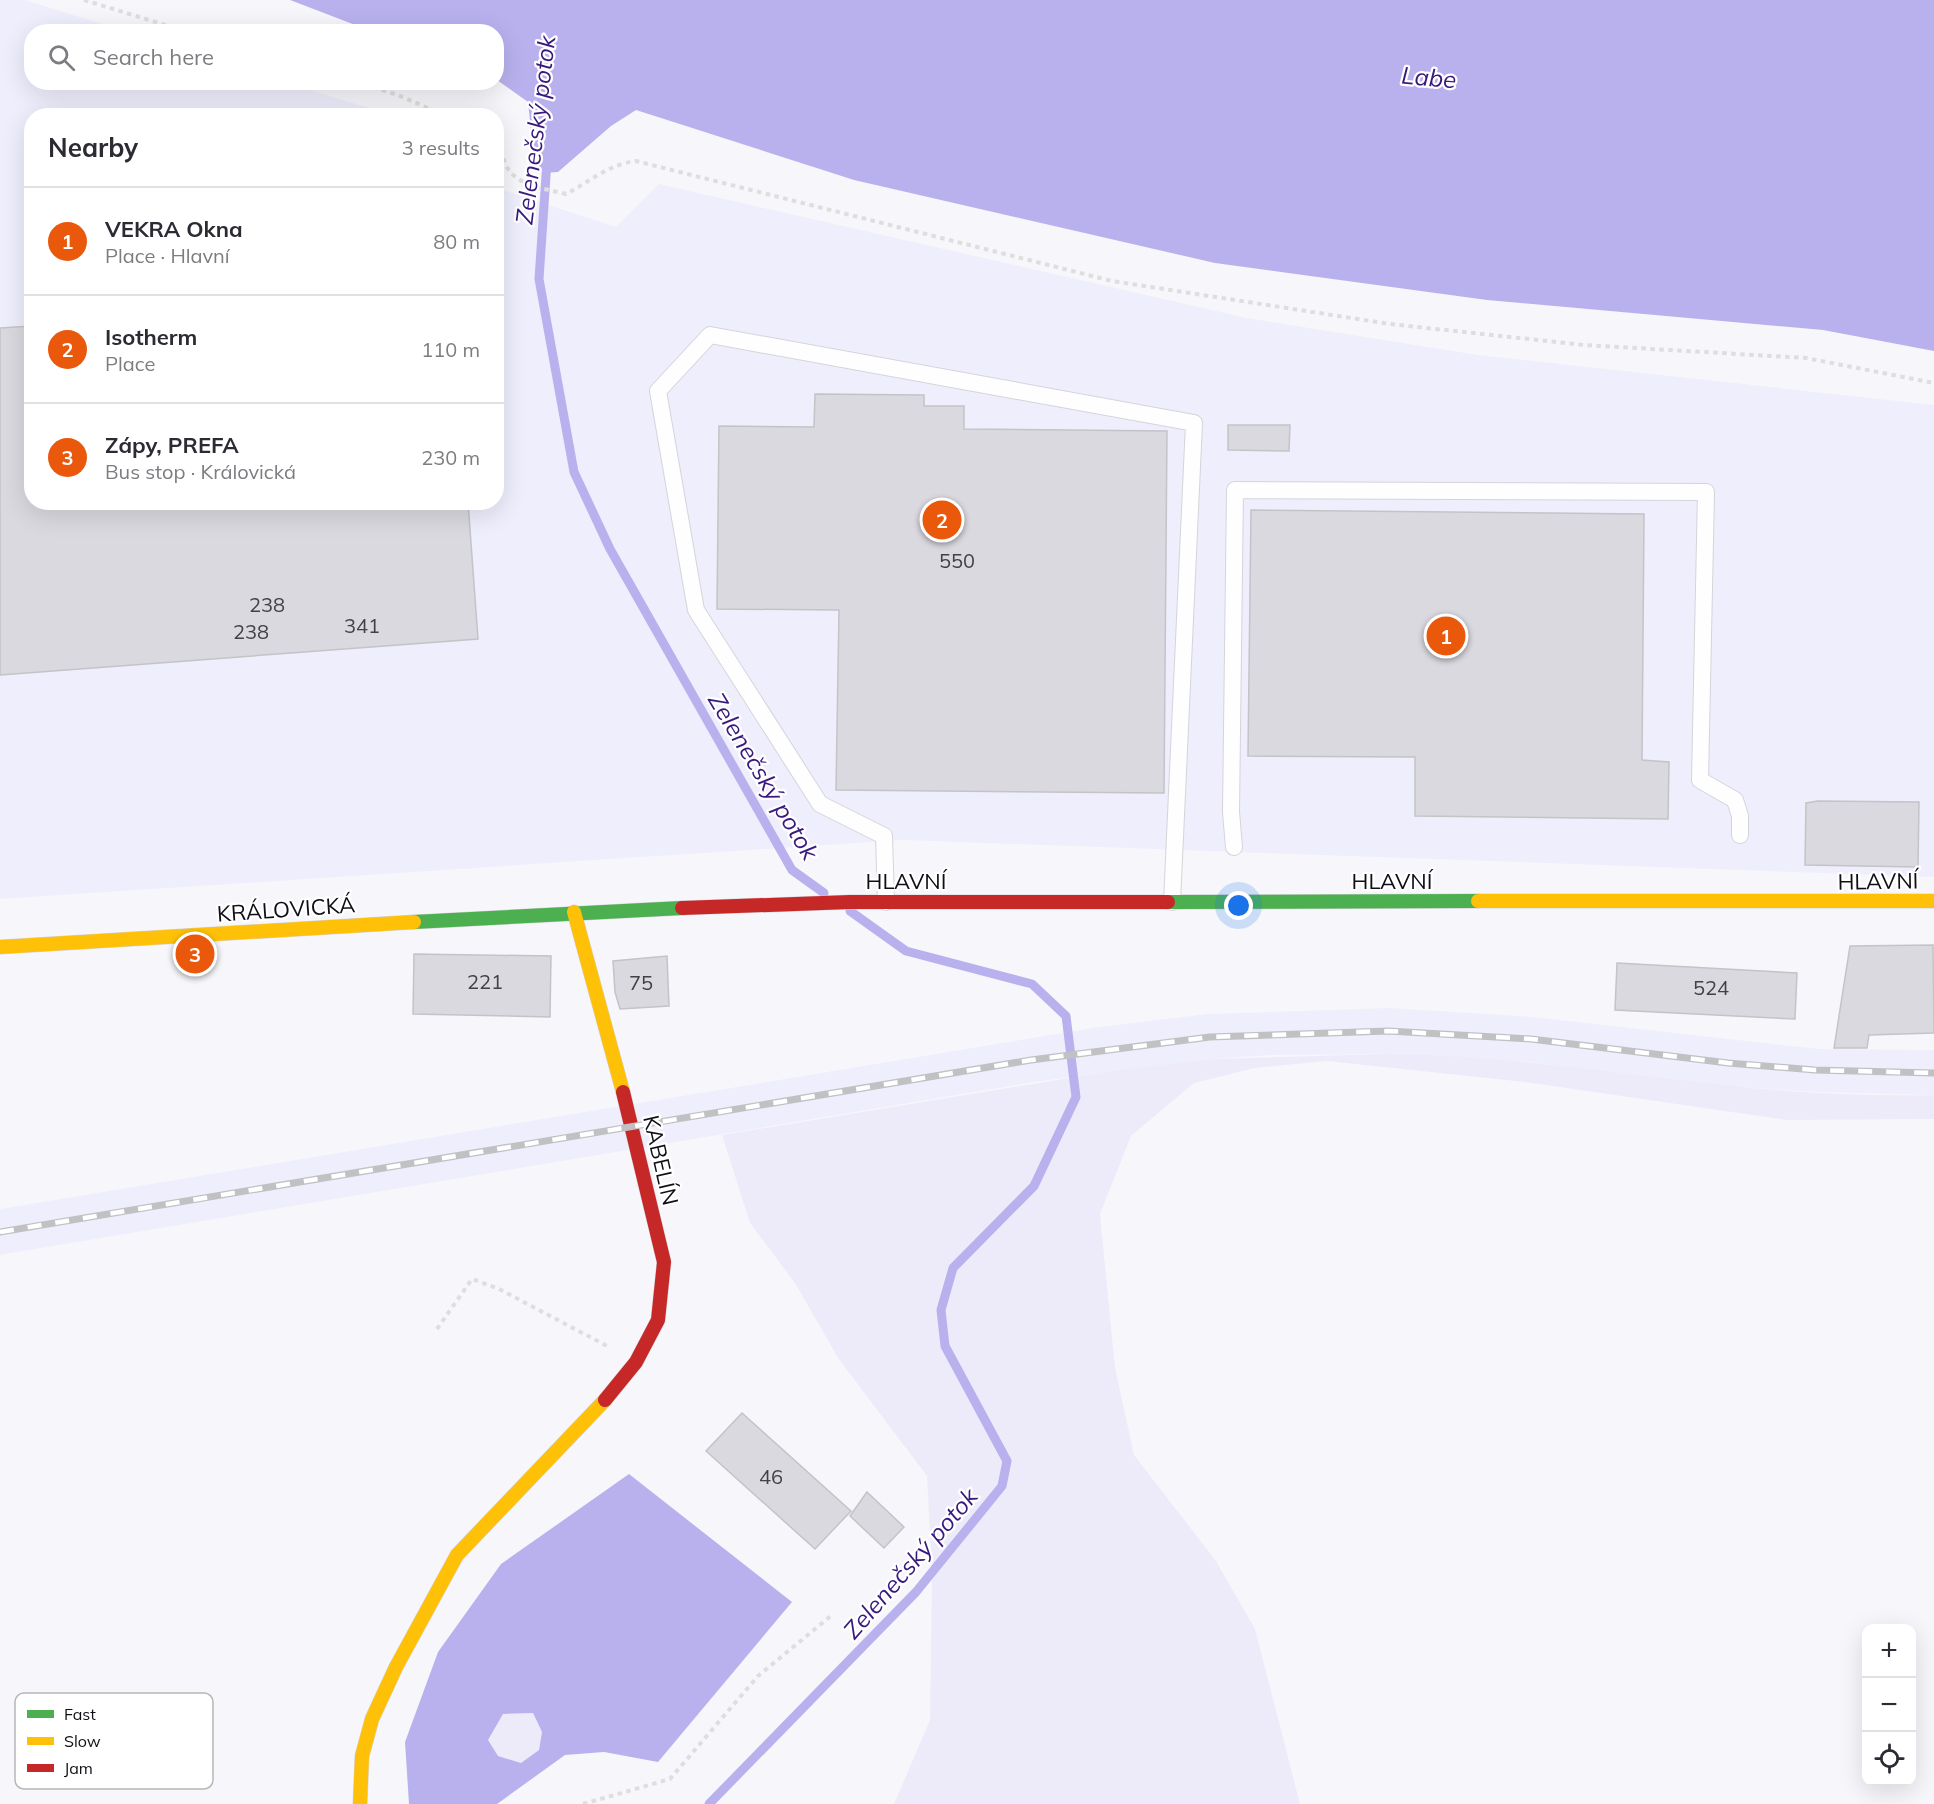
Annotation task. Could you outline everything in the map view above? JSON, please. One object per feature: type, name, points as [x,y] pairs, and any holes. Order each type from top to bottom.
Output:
[{"type":"main road","name":"HLAVNÍ","points":[[767,905],[850,902],[1934,901]]},
{"type":"main road","name":"KRÁLOVICKÁ","points":[[0,947],[574,912],[767,905]]},
{"type":"main road","name":"KABELÍN","points":[[360,1804],[362,1756],[372,1719],[396,1667],[457,1555],[602,1406],[636,1362],[658,1320],[664,1262],[633,1128],[574,912]]},
{"type":"lane","points":[[886,902],[884,836],[820,804],[696,610],[658,391],[710,335],[1194,423],[1172,902]]},
{"type":"lane","points":[[1234,847],[1231,812],[1235,490],[1706,492],[1700,780],[1735,800],[1740,816],[1740,835]]},
{"type":"path","points":[[84,0],[162,24]]},
{"type":"path","points":[[382,90],[428,108]]},
{"type":"path","points":[[504,158],[506,167],[525,184],[566,194],[621,163],[636,161],[1112,281],[1390,324],[1584,345],[1806,358],[1934,383]]},
{"type":"path","points":[[437,1329],[472,1279],[499,1289],[636,1362]]},
{"type":"path","points":[[584,1804],[670,1779],[758,1676],[832,1615]]},
{"type":"shaded area","points":[[0,0],[25,0],[102,24],[24,24],[24,90],[310,90],[369,108],[24,108],[24,510],[504,510],[504,190],[616,227],[659,184],[1247,318],[1478,355],[1934,405],[1934,877],[903,840],[0,899]]},
{"type":"shaded area","points":[[1389,1008],[1533,1017],[1819,1049],[1934,1050],[1934,1095],[1814,1092],[1726,1086],[1528,1062],[1399,1054],[1272,1055],[1212,1059],[1034,1082],[0,1255],[0,1209],[1099,1027],[1208,1014]]},
{"type":"shaded area","points":[[1388,1054],[1514,1061],[1776,1090],[1934,1095],[1934,1119],[1787,1120],[1525,1082],[1327,1061],[1255,1068],[1194,1083],[1131,1136],[1100,1214],[1115,1368],[1134,1455],[1216,1561],[1255,1629],[1300,1804],[894,1804],[930,1720],[932,1574],[927,1476],[838,1358],[795,1283],[750,1223],[722,1135],[1105,1072],[1212,1059]]},
{"type":"shaded area","points":[[533,1713],[542,1732],[539,1750],[521,1763],[498,1756],[487,1740],[503,1714]]},
{"type":"water","name":"Labe","points":[[290,0],[1934,0],[1934,351],[1823,330],[1487,300],[1215,263],[854,180],[636,110],[611,126],[558,172],[545,173],[534,160],[528,102],[504,85],[504,24],[353,24]]},
{"type":"water","points":[[629,1474],[792,1602],[658,1762],[604,1752],[565,1755],[497,1804],[409,1804],[405,1742],[438,1652],[501,1564]],"holes":[[[533,1713],[542,1732],[539,1750],[521,1763],[498,1756],[488,1740],[503,1714]]]},
{"type":"building","points":[[24,326],[24,510],[469,510],[478,639],[0,675],[0,328]]},
{"type":"building","points":[[815,394],[924,395],[924,406],[964,406],[964,429],[1167,431],[1164,793],[836,790],[839,610],[717,609],[719,426],[814,427]]},
{"type":"building","points":[[1228,425],[1290,425],[1289,451],[1228,450]]},
{"type":"building","points":[[1251,510],[1644,514],[1642,760],[1669,762],[1668,819],[1415,816],[1415,757],[1248,756]]},
{"type":"building","points":[[1818,801],[1919,802],[1918,867],[1805,865],[1806,803]]},
{"type":"building","points":[[1933,945],[1934,1033],[1869,1035],[1867,1048],[1834,1048],[1850,946]]},
{"type":"building","points":[[414,954],[551,956],[550,1017],[413,1014]]},
{"type":"building","points":[[667,956],[669,1006],[620,1009],[615,992],[613,961]]},
{"type":"building","points":[[1617,963],[1797,973],[1795,1019],[1615,1010]]},
{"type":"building","points":[[742,1413],[851,1511],[815,1549],[706,1451]]},
{"type":"building","points":[[867,1492],[904,1527],[884,1548],[850,1516]]},
{"type":"waterway","name":"Zelenečský potok","points":[[547,161],[539,279],[574,472],[610,549],[792,870],[824,893]]},
{"type":"waterway","name":"Zelenečský potok","points":[[709,1804],[916,1592],[1002,1486],[1007,1461],[945,1346],[941,1310],[953,1268],[1034,1186],[1076,1097],[1066,1016],[1032,984],[906,951],[850,911]]},
{"type":"railway","points":[[0,1232],[1031,1060],[1210,1037],[1388,1031],[1531,1039],[1728,1063],[1815,1070],[1934,1073]]},
{"type":"traffic: fast","points":[[1168,902],[1478,901]]},
{"type":"traffic: fast","points":[[414,922],[682,908]]},
{"type":"traffic: slow","points":[[1478,901],[1934,901]]},
{"type":"traffic: slow","points":[[574,912],[623,1092]]},
{"type":"traffic: slow","points":[[0,947],[414,922]]},
{"type":"traffic: slow","points":[[360,1804],[362,1756],[372,1719],[396,1667],[457,1555],[605,1400]]},
{"type":"traffic: jam","points":[[682,908],[850,902],[1168,902]]},
{"type":"traffic: jam","points":[[605,1400],[636,1362],[658,1320],[664,1262],[623,1092]]},
{"type":"place","name":"Isotherm","points":[[942,520]]},
{"type":"place","name":"VEKRA Okna","points":[[1446,636]]},
{"type":"place","name":"Zápy, PREFA","points":[[195,954]]}]
